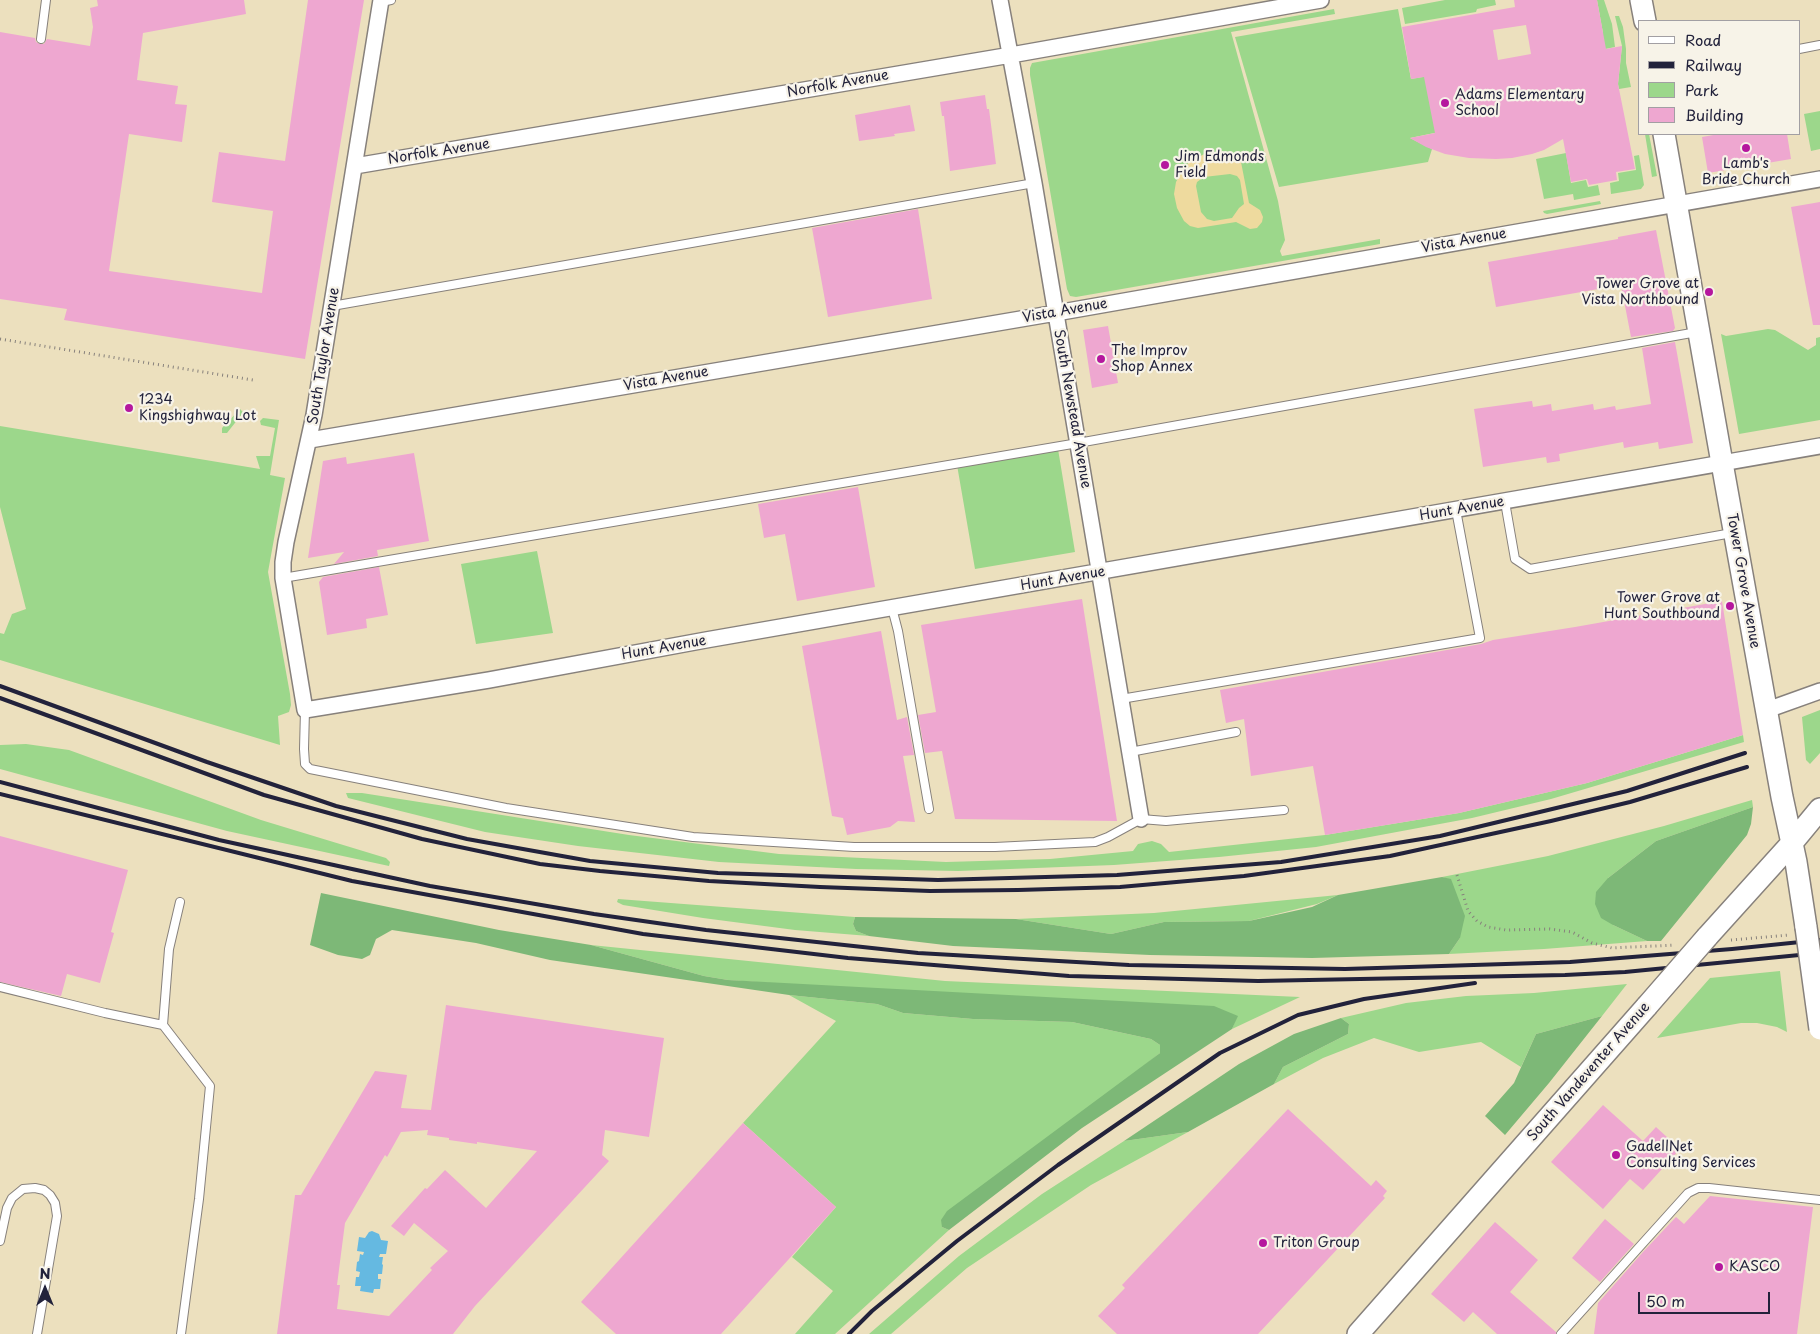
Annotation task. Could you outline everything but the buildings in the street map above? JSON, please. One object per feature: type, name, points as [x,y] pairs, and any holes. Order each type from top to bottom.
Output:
[{"type":"street","name":"South Taylor Avenue","points":[[305,710],[283,578],[286,542],[310,440],[384,0]]},
{"type":"street","name":"South Newstead Avenue","points":[[1000,0],[1034,183],[1141,819]]},
{"type":"street","name":"Norfolk Avenue","points":[[355,166],[1011,55],[1321,0]]},
{"type":"street","points":[[1641,0],[1645,20]]},
{"type":"street","name":"Tower Grove Avenue","points":[[1664,135],[1734,533],[1791,844],[1796,862],[1798,931],[1820,1029]]},
{"type":"street","name":"Vista Avenue","points":[[310,440],[1056,313],[1820,178]]},
{"type":"street","name":"Hunt Avenue","points":[[305,710],[489,680],[1820,446]]},
{"type":"street","points":[[1767,710],[1820,691]]},
{"type":"street","name":"South Vandeventer Avenue","points":[[1358,1334],[1608,1051],[1715,939],[1820,809]]},
{"type":"lane","points":[[41,39],[46,0]]},
{"type":"lane","points":[[1800,49],[1820,45]]},
{"type":"lane","points":[[332,306],[1034,183]]},
{"type":"lane","points":[[283,578],[1078,443],[1699,332]]},
{"type":"lane","points":[[1505,502],[1515,559],[1530,569],[1734,533]]},
{"type":"lane","points":[[1121,699],[1480,638],[1456,510]]},
{"type":"lane","points":[[892,608],[898,631],[929,809]]},
{"type":"lane","points":[[305,710],[304,750],[306,764],[310,770],[515,809],[693,837],[854,847],[995,847],[1095,842],[1141,819],[1166,821],[1284,810]]},
{"type":"lane","points":[[1130,752],[1236,732]]},
{"type":"lane","points":[[163,1025],[169,950],[180,902]]},
{"type":"lane","points":[[0,987],[104,1013],[163,1025],[210,1086],[199,1199],[181,1334]]},
{"type":"lane","points":[[0,1241],[7,1208],[12,1198],[23,1190],[35,1188],[44,1190],[50,1195],[55,1203],[57,1216],[37,1334]]},
{"type":"lane","points":[[1560,1334],[1688,1193],[1698,1188],[1708,1188],[1820,1200]]},
{"type":"path","points":[[0,339],[253,380]]},
{"type":"path","points":[[1457,875],[1468,911],[1477,921],[1488,927],[1506,930],[1550,929],[1572,932],[1592,943],[1612,948],[1683,944]]},
{"type":"path","points":[[1715,939],[1798,931]]},
{"type":"green space","points":[[1445,0],[1495,0],[1496,5],[1477,9],[1476,12],[1405,24],[1402,8]]},
{"type":"green space","points":[[1597,0],[1604,0],[1612,24],[1615,47],[1590,52],[1597,34],[1603,33]]},
{"type":"green space","name":"Jim Edmonds Field","points":[[1334,9],[1335,14],[1231,32],[1278,201],[1285,240],[1280,251],[1282,256],[1380,239],[1380,244],[1076,297],[1070,296],[1067,289],[1030,75],[1032,63]]},
{"type":"green space","points":[[1398,9],[1411,79],[1428,76],[1439,132],[1410,138],[1432,149],[1428,162],[1279,187],[1235,37]]},
{"type":"green space","points":[[1615,16],[1619,16],[1623,27],[1626,63],[1631,87],[1619,89],[1622,46]]},
{"type":"green space","points":[[1820,111],[1820,149],[1811,151],[1804,114]]},
{"type":"green space","points":[[1645,135],[1649,135],[1657,176],[1652,177]]},
{"type":"green space","points":[[1566,153],[1571,183],[1586,180],[1588,187],[1598,185],[1600,195],[1574,200],[1573,194],[1544,199],[1536,159]]},
{"type":"green space","points":[[1639,155],[1644,185],[1641,189],[1611,194],[1610,183],[1619,181],[1618,173],[1636,170],[1634,156]]},
{"type":"green space","points":[[1600,201],[1601,204],[1547,214],[1543,211]]},
{"type":"green space","points":[[1768,329],[1775,330],[1808,350],[1816,345],[1816,338],[1820,337],[1820,420],[1739,434],[1721,334],[1726,336]]},
{"type":"green space","points":[[240,409],[243,412],[242,414],[227,433],[222,433],[222,428]]},
{"type":"green space","points":[[263,418],[279,420],[270,475],[285,478],[268,572],[291,705],[289,712],[278,716],[280,745],[0,660],[0,633],[4,634],[12,614],[26,609],[0,507],[0,426],[260,469],[256,456],[270,456],[275,428],[261,425],[260,421]]},
{"type":"green space","points":[[1058,449],[1075,552],[975,569],[957,465]]},
{"type":"green space","points":[[537,551],[553,633],[476,644],[461,564]]},
{"type":"green space","points":[[1820,710],[1820,753],[1810,764],[1806,760],[1802,717]]},
{"type":"green space","points":[[1743,735],[1744,742],[1551,799],[1472,818],[1316,847],[1114,865],[958,871],[856,869],[719,862],[578,846],[485,832],[348,798],[346,793],[362,793],[629,835],[779,854],[946,862],[1050,859],[1133,851],[1138,844],[1152,841],[1161,844],[1169,852],[1325,835],[1459,813],[1587,783]]},
{"type":"green space","points":[[26,744],[69,750],[261,820],[386,858],[390,862],[389,866],[227,831],[0,769],[0,745]]},
{"type":"green space","points":[[1752,800],[1753,807],[1656,841],[1608,878],[1613,925],[1647,941],[1449,954],[1460,938],[1451,880],[1442,877],[1548,856],[1664,826]]},
{"type":"green space","points":[[1753,807],[1751,824],[1747,835],[1661,941],[1647,941],[1601,918],[1595,904],[1596,892],[1608,878],[1656,841]]},
{"type":"green space","points":[[1442,877],[1451,879],[1465,916],[1460,938],[1449,954],[1312,958],[1150,955],[953,946],[869,936],[856,931],[853,924],[855,917],[1016,919],[1111,934],[1164,922],[1249,921],[1312,907],[1338,895]]},
{"type":"green space","points":[[321,893],[499,930],[591,945],[704,976],[728,980],[1214,1006],[1238,1016],[1232,1029],[1082,1128],[949,1230],[942,1227],[941,1220],[947,1211],[1160,1053],[1160,1045],[1151,1039],[1072,1022],[973,1019],[903,1013],[877,1004],[789,995],[550,960],[476,943],[392,930],[376,939],[370,955],[362,959],[338,955],[310,945]]},
{"type":"green space","points":[[1338,895],[1317,904],[1249,921],[1164,922],[1111,934],[1016,919],[1154,913]]},
{"type":"green space","points":[[618,899],[855,917],[853,924],[856,931],[869,936],[795,930],[703,918],[623,905],[617,902]]},
{"type":"green space","points":[[591,945],[945,981],[1300,997],[1232,1029],[1237,1016],[728,980],[704,976]]},
{"type":"green space","points":[[1780,971],[1787,1032],[1777,1027],[1757,1023],[1741,1023],[1657,1038],[1710,978]]},
{"type":"green space","points":[[1627,984],[1602,1016],[1536,1034],[1521,1067],[1481,1042],[1419,1052],[1374,1038],[1323,1058],[1274,1084],[1283,1067],[1348,1034],[1349,1024],[1341,1018],[1406,1003],[1466,996],[1534,993]]},
{"type":"green space","points":[[789,995],[877,1004],[903,1013],[973,1019],[1072,1022],[1151,1039],[1160,1045],[1160,1053],[942,1227],[949,1230],[835,1334],[795,1334],[833,1291],[792,1257],[836,1207],[743,1123],[836,1021]]},
{"type":"green space","points":[[1602,1016],[1505,1135],[1485,1116],[1514,1083],[1536,1034]]},
{"type":"green space","points":[[1341,1018],[1349,1024],[1348,1034],[1283,1067],[1274,1084],[1188,1132],[1124,1141],[1239,1064],[1294,1034]]},
{"type":"green space","points":[[1188,1132],[1091,1185],[967,1268],[891,1334],[869,1334],[959,1256],[1042,1194],[1124,1141]]},
{"type":"sand","points":[[1208,152],[1230,154],[1238,158],[1241,162],[1249,203],[1260,210],[1263,217],[1262,222],[1257,228],[1250,229],[1236,222],[1198,228],[1190,226],[1184,221],[1177,208],[1174,194],[1176,182],[1189,162]],"holes":[[[1230,174],[1237,176],[1240,180],[1244,204],[1232,218],[1214,221],[1207,219],[1201,212],[1196,186],[1197,182],[1204,177]]]},
{"type":"water","points":[[372,1231],[379,1234],[381,1240],[388,1241],[386,1254],[380,1254],[379,1257],[383,1257],[382,1274],[378,1274],[378,1279],[381,1279],[380,1289],[374,1289],[373,1293],[360,1291],[361,1286],[355,1286],[356,1277],[359,1277],[360,1272],[356,1271],[357,1262],[359,1261],[360,1254],[363,1255],[364,1252],[357,1251],[359,1237],[365,1238]]},
{"type":"railway","points":[[0,686],[207,762],[336,806],[467,839],[590,861],[718,873],[938,880],[1117,875],[1281,862],[1440,836],[1627,791],[1745,753]]},
{"type":"railway","points":[[0,698],[264,795],[422,839],[540,864],[709,881],[820,887],[930,891],[1018,890],[1120,887],[1244,876],[1390,856],[1630,802],[1747,767]]},
{"type":"railway","points":[[0,782],[219,840],[430,886],[594,914],[706,930],[918,953],[1129,965],[1345,969],[1570,962],[1820,940]]},
{"type":"railway","points":[[0,794],[352,881],[643,934],[848,958],[1069,976],[1258,981],[1565,975],[1625,972],[1820,953]]},
{"type":"railway","points":[[849,1334],[872,1311],[957,1241],[1058,1165],[1220,1053],[1298,1015],[1364,999],[1475,983]]},
{"type":"place","name":"Adams Elementary School","points":[[1445,103]]},
{"type":"place","name":"Lamb's Bride Church","points":[[1746,148]]},
{"type":"place","name":"Jim Edmonds Field","points":[[1165,165]]},
{"type":"place","name":"Tower Grove at Vista Northbound","points":[[1709,292]]},
{"type":"place","name":"The Improv Shop Annex","points":[[1101,359]]},
{"type":"place","name":"1234 Kingshighway Lot","points":[[129,408]]},
{"type":"place","name":"Tower Grove at Hunt Southbound","points":[[1730,606]]},
{"type":"place","name":"GadellNet Consulting Services","points":[[1616,1155]]},
{"type":"place","name":"Triton Group","points":[[1263,1243]]},
{"type":"place","name":"KASCO","points":[[1719,1267]]}]
